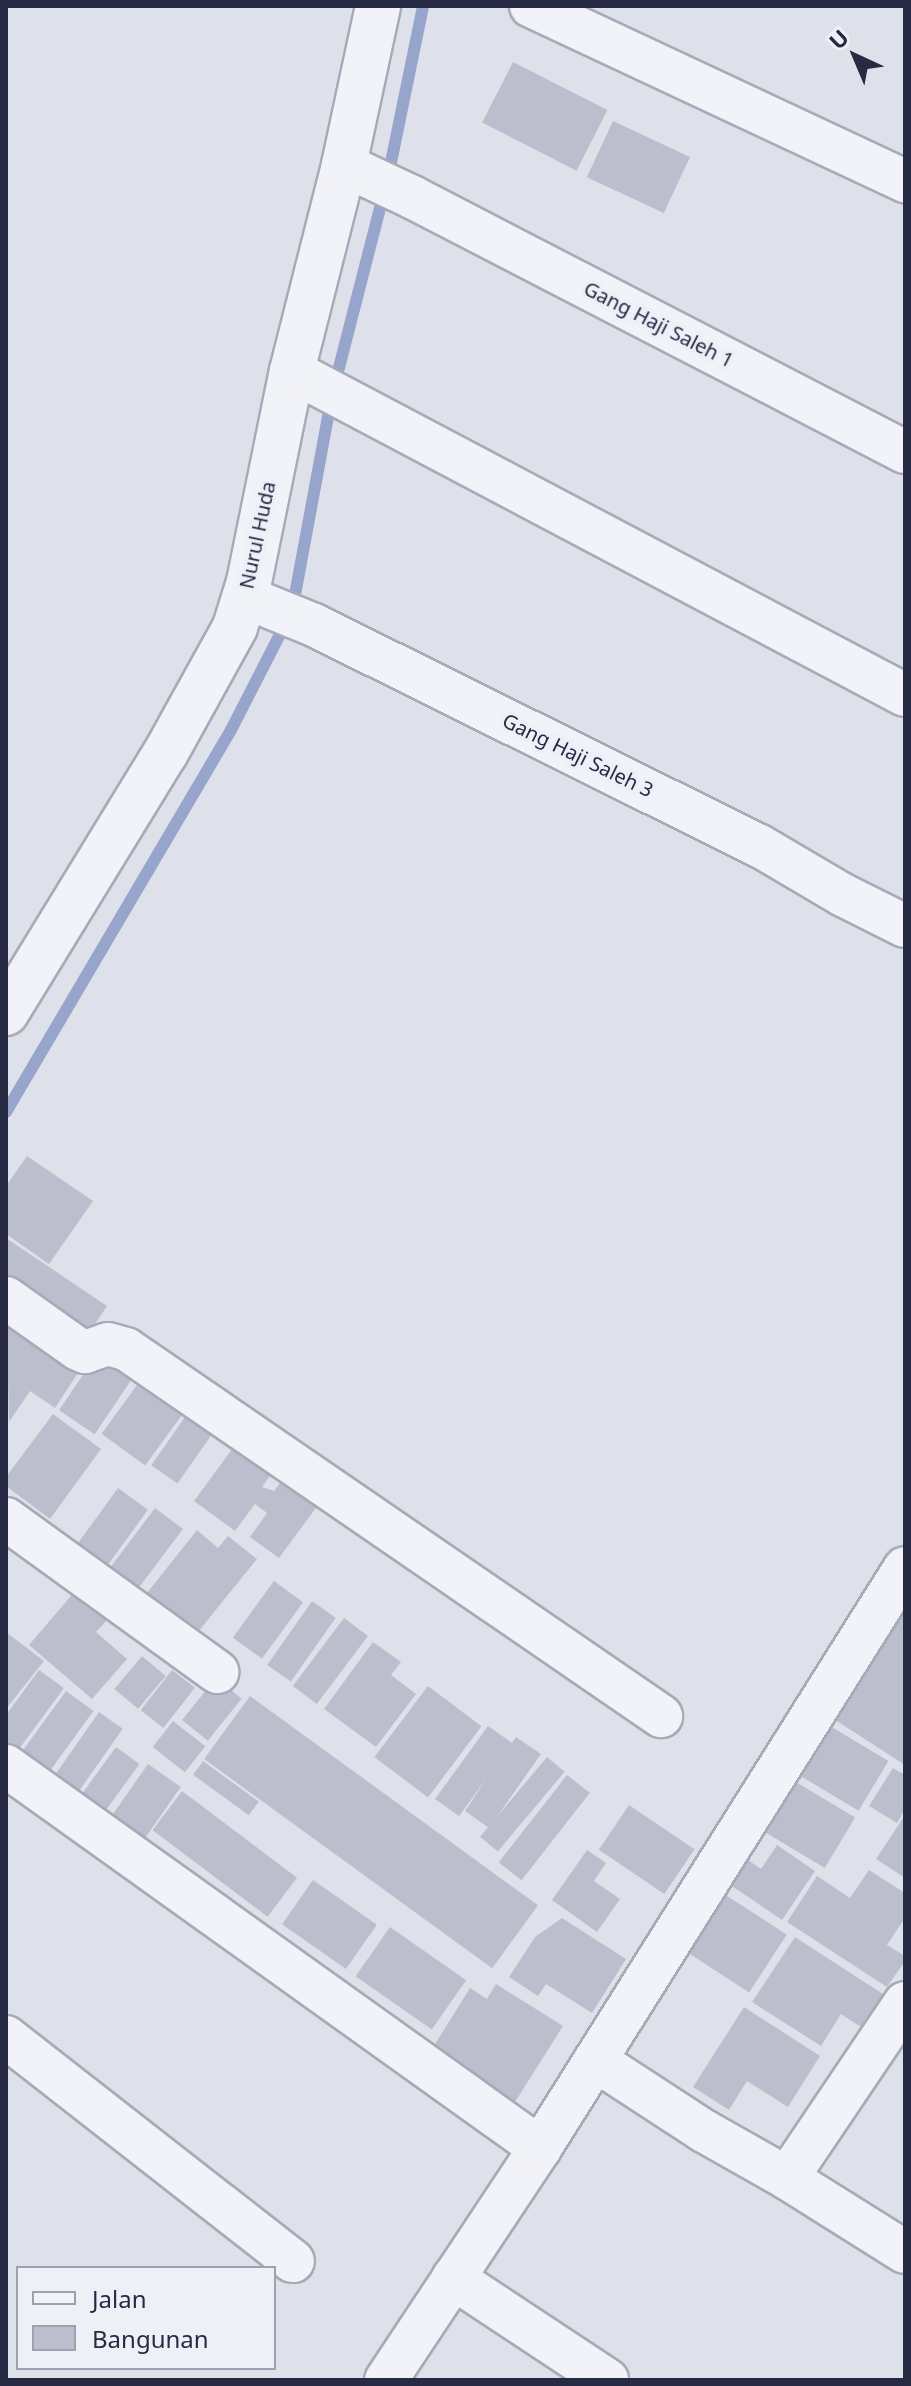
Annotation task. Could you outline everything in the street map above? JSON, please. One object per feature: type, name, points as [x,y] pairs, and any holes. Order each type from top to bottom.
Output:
[{"type":"street","name":"Nurul Huda","points":[[6,1013],[205,685],[235,627],[257,602],[304,377],[359,172],[378,6]]},
{"type":"street","points":[[531,6],[905,181]]},
{"type":"street","name":"Gang Haji Saleh 1","points":[[359,172],[905,452]]},
{"type":"street","points":[[304,377],[905,695]]},
{"type":"street","name":"Gang Haji Saleh 3","points":[[257,602],[314,625],[758,845],[843,895],[905,926]]},
{"type":"street","points":[[6,1298],[85,1352],[108,1344],[126,1349],[661,1716]]},
{"type":"street","points":[[6,1519],[217,1672]]},
{"type":"street","points":[[386,2380],[540,2148],[905,1568]]},
{"type":"street","points":[[6,1766],[540,2148]]},
{"type":"street","points":[[787,2178],[905,2003]]},
{"type":"street","points":[[6,2037],[293,2261]]},
{"type":"street","points":[[595,2060],[704,2131],[787,2178],[905,2252]]},
{"type":"street","points":[[453,2278],[607,2380]]},
{"type":"building","points":[[513,62],[607,110],[577,171],[482,123]]},
{"type":"building","points":[[613,121],[690,157],[664,213],[587,177]]},
{"type":"building","points":[[27,1156],[93,1201],[49,1264],[6,1234],[6,1186]]},
{"type":"building","points":[[6,1238],[107,1306],[83,1342],[6,1290]]},
{"type":"building","points":[[6,1305],[87,1359],[55,1408],[30,1391],[9,1422]]},
{"type":"building","points":[[101,1348],[137,1372],[95,1434],[59,1410]]},
{"type":"building","points":[[145,1374],[189,1406],[145,1466],[102,1434]]},
{"type":"building","points":[[192,1407],[218,1425],[177,1484],[151,1465]]},
{"type":"building","points":[[53,1414],[101,1449],[50,1519],[6,1486],[6,1477]]},
{"type":"building","points":[[238,1441],[275,1469],[262,1487],[274,1491],[290,1470],[324,1497],[279,1558],[250,1537],[267,1513],[255,1504],[235,1531],[194,1501]]},
{"type":"building","points":[[118,1488],[148,1510],[103,1571],[73,1549]]},
{"type":"building","points":[[155,1508],[183,1529],[137,1590],[109,1569]]},
{"type":"building","points":[[197,1530],[218,1548],[228,1536],[257,1559],[193,1638],[143,1598]]},
{"type":"building","points":[[274,1581],[303,1602],[262,1659],[233,1638]]},
{"type":"building","points":[[76,1590],[109,1618],[96,1632],[127,1659],[92,1699],[29,1645]]},
{"type":"building","points":[[312,1601],[336,1618],[291,1682],[267,1665]]},
{"type":"building","points":[[896,1608],[905,1613],[905,1765],[826,1714]]},
{"type":"building","points":[[344,1618],[368,1636],[317,1704],[293,1686]]},
{"type":"building","points":[[6,1632],[44,1661],[6,1709]]},
{"type":"building","points":[[373,1642],[401,1662],[391,1675],[416,1694],[376,1747],[324,1709]]},
{"type":"building","points":[[142,1656],[166,1676],[138,1709],[114,1689]]},
{"type":"building","points":[[39,1670],[64,1688],[14,1756],[6,1750],[6,1715]]},
{"type":"building","points":[[172,1670],[195,1688],[163,1728],[141,1710]]},
{"type":"building","points":[[216,1678],[242,1699],[208,1741],[182,1720]]},
{"type":"building","points":[[428,1686],[482,1726],[428,1797],[374,1757]]},
{"type":"building","points":[[66,1691],[94,1711],[42,1781],[15,1761]]},
{"type":"building","points":[[250,1696],[538,1905],[492,1968],[204,1759]]},
{"type":"building","points":[[99,1712],[123,1729],[78,1793],[54,1776]]},
{"type":"building","points":[[173,1721],[205,1746],[185,1772],[153,1747]]},
{"type":"building","points":[[825,1723],[888,1761],[859,1811],[795,1773]]},
{"type":"building","points":[[488,1726],[512,1743],[516,1737],[541,1754],[489,1828],[465,1811],[487,1778],[459,1816],[435,1799]]},
{"type":"building","points":[[116,1747],[139,1764],[103,1814],[80,1797]]},
{"type":"building","points":[[547,1757],[565,1772],[498,1851],[480,1837]]},
{"type":"building","points":[[203,1761],[259,1802],[249,1815],[193,1775]]},
{"type":"building","points":[[148,1764],[181,1787],[142,1843],[109,1820]]},
{"type":"building","points":[[893,1768],[905,1775],[905,1809],[897,1823],[869,1806]]},
{"type":"building","points":[[567,1775],[590,1793],[522,1880],[499,1862]]},
{"type":"building","points":[[796,1782],[855,1818],[825,1868],[766,1833]]},
{"type":"building","points":[[182,1791],[297,1878],[268,1917],[153,1830]]},
{"type":"building","points":[[629,1805],[694,1849],[664,1894],[599,1850]]},
{"type":"building","points":[[905,1815],[905,1878],[876,1859]]},
{"type":"building","points":[[777,1845],[815,1871],[782,1920],[729,1884],[745,1858],[761,1869]]},
{"type":"building","points":[[587,1850],[606,1863],[594,1881],[620,1899],[597,1932],[552,1900]]},
{"type":"building","points":[[869,1870],[905,1893],[905,1918],[887,1945],[905,1956],[905,1961],[887,1987],[787,1922],[817,1876],[850,1898]]},
{"type":"building","points":[[313,1880],[377,1925],[346,1969],[282,1924]]},
{"type":"building","points":[[718,1890],[787,1935],[749,1993],[680,1948]]},
{"type":"building","points":[[562,1918],[626,1959],[592,2013],[546,1984],[538,1996],[509,1977],[535,1937]]},
{"type":"building","points":[[390,1927],[466,1980],[432,2029],[356,1976]]},
{"type":"building","points":[[795,1937],[883,1994],[861,2027],[841,2014],[821,2046],[752,2002]]},
{"type":"building","points":[[496,1984],[563,2026],[515,2102],[432,2049],[470,1988],[487,1999]]},
{"type":"building","points":[[744,2007],[820,2056],[788,2107],[747,2081],[729,2110],[693,2087]]},
{"type":"waterway","points":[[6,1112],[231,730],[292,611],[332,395],[388,177],[423,6]]}]
